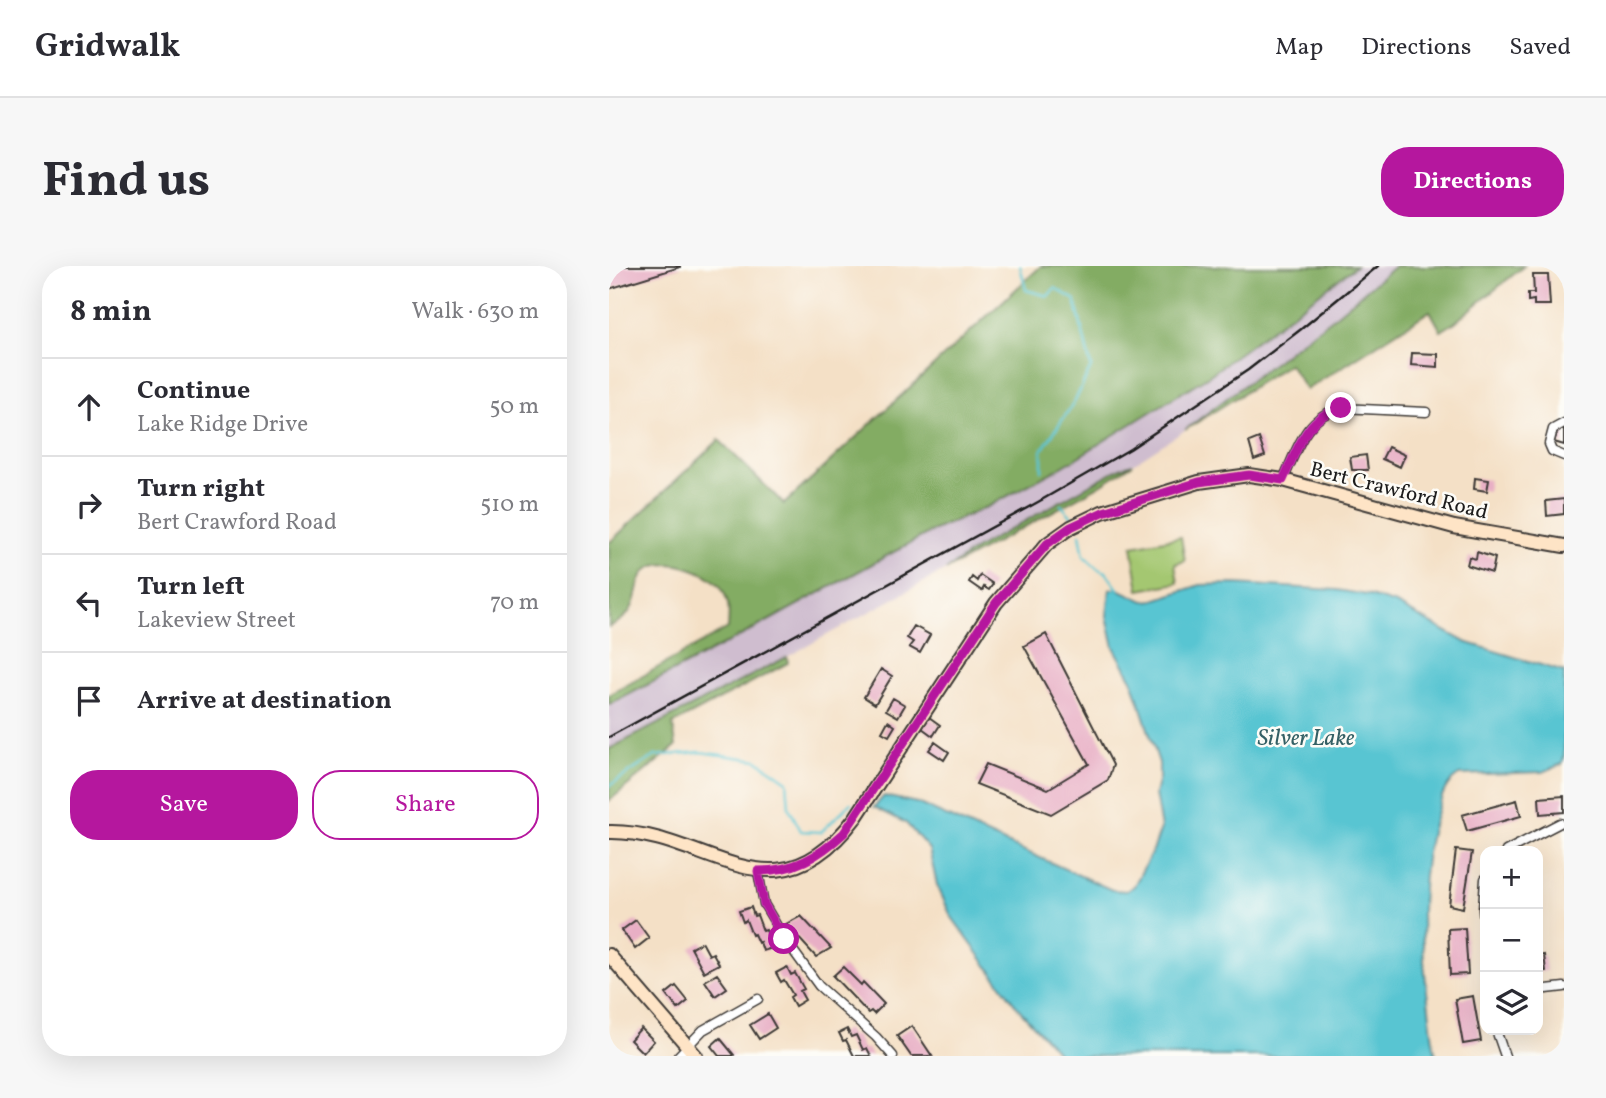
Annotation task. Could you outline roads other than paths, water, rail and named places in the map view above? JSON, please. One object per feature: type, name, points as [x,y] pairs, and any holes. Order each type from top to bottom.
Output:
[{"type":"street","points":[[1283,480],[1310,425],[1329,411],[1341,408],[1426,412]]},
{"type":"street","points":[[1564,423],[1553,429],[1549,444],[1552,451],[1564,456]]},
{"type":"street","name":"Bert Crawford Road","points":[[609,832],[641,835],[758,871],[783,870],[820,854],[844,833],[996,603],[1047,544],[1071,527],[1103,512],[1199,482],[1249,475],[1283,480],[1454,527],[1564,546]]},
{"type":"street","points":[[1516,846],[1560,823]]},
{"type":"street","points":[[758,871],[764,904],[784,939],[819,986],[876,1037],[893,1056]]},
{"type":"street","points":[[609,955],[687,1053],[703,1030],[758,999]]},
{"type":"street","points":[[1543,989],[1564,987]]},
{"type":"street","points":[[1498,1035],[1505,1056]]},
{"type":"water","name":"Silver Lake","points":[[1235,584],[1337,590],[1367,595],[1396,604],[1465,642],[1564,672],[1562,764],[1543,772],[1459,775],[1442,795],[1426,856],[1422,901],[1425,969],[1436,1056],[1061,1056],[1018,1008],[951,916],[937,885],[929,849],[906,823],[874,807],[884,796],[917,803],[1112,890],[1126,891],[1134,886],[1161,828],[1155,794],[1159,763],[1132,680],[1114,647],[1107,616],[1110,589],[1118,589],[1144,601],[1200,585]]},
{"type":"waterway","points":[[1020,266],[1026,290],[1048,296],[1055,288],[1075,300],[1091,367],[1075,401],[1042,450],[1042,471]]},
{"type":"waterway","points":[[1061,505],[1074,519]]},
{"type":"waterway","points":[[1080,534],[1084,556],[1098,569],[1106,572],[1118,589]]},
{"type":"waterway","points":[[609,786],[655,756],[700,752],[757,760],[787,781],[789,808],[801,831],[821,832],[851,803]]},
{"type":"railway","points":[[609,737],[1130,449],[1248,370],[1378,266]]}]
